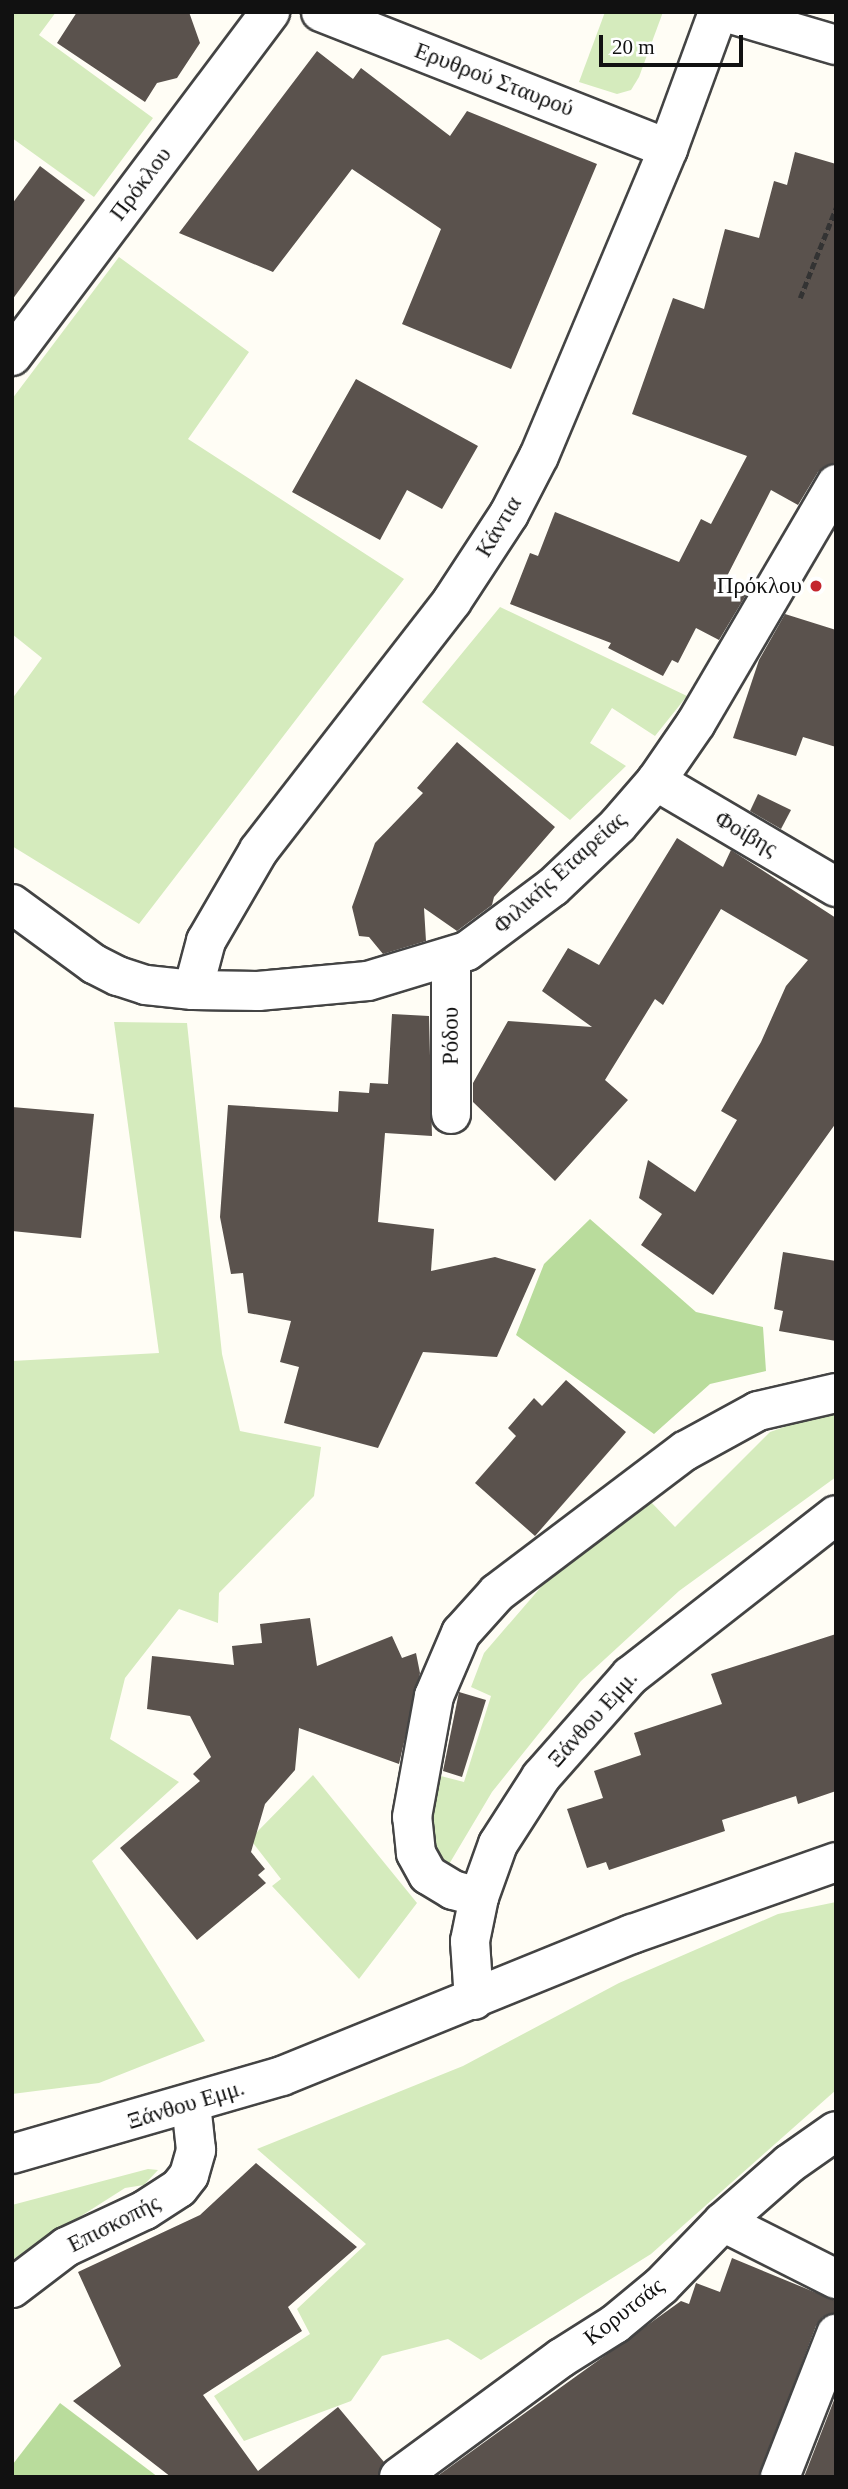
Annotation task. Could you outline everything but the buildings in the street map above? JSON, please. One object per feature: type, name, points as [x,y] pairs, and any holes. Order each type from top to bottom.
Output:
[{"type":"street","name":"Πρόκλου","points":[[12,356],[270,12]]},
{"type":"street","name":"Ερυθρού Σταυρού","points":[[321,12],[668,149]]},
{"type":"street","name":"Κάντια","points":[[193,990],[206,941],[258,850],[452,601],[509,514],[539,456],[668,149],[718,12]]},
{"type":"street","points":[[724,12],[836,45]]},
{"type":"street","name":"Φιλικής Εταιρείας","points":[[12,904],[118,976],[146,985],[193,990],[258,991],[368,981],[451,958],[495,934],[544,894],[618,825],[656,782],[696,723],[836,484]]},
{"type":"street","name":"Φοίβης","points":[[656,782],[836,887]]},
{"type":"street","name":"Ρόδου","points":[[451,958],[452,1114]]},
{"type":"street","points":[[479,1897],[453,1890],[428,1875],[416,1853],[412,1817],[434,1696],[461,1633],[497,1593],[685,1451],[758,1411],[836,1393]]},
{"type":"street","name":"Ξάνθου Εμμ.","points":[[474,2000],[470,1941],[479,1897],[498,1844],[520,1805],[629,1676],[836,1515]]},
{"type":"street","name":"Ξάνθου Εμμ.","points":[[12,2154],[282,2076],[632,1934],[836,1862]]},
{"type":"street","name":"Επισκοπής","points":[[12,2288],[66,2247],[145,2210],[179,2188],[189,2175],[196,2150],[191,2104]]},
{"type":"street","name":"Κορυτσάς","points":[[399,2477],[615,2324],[661,2286],[723,2222],[789,2164],[836,2131]]},
{"type":"street","points":[[723,2222],[791,2260],[836,2279]]},
{"type":"street","points":[[780,2477],[836,2334]]},
{"type":"path","points":[[800,298],[836,208]]},
{"type":"green space","points":[[12,12],[56,12],[39,35],[153,118],[94,197],[12,138]]},
{"type":"green space","points":[[605,12],[663,12],[639,77],[631,90],[617,94],[579,82]]},
{"type":"green space","points":[[119,257],[249,352],[188,439],[404,579],[139,924],[12,846],[12,699],[42,658],[12,634],[12,399]]},
{"type":"green space","points":[[500,607],[687,696],[655,736],[612,708],[590,743],[626,766],[570,820],[422,702]]},
{"type":"green space","points":[[114,1022],[187,1023],[222,1354],[240,1431],[321,1447],[314,1496],[219,1593],[218,1623],[179,1609],[125,1678],[110,1739],[179,1782],[92,1861],[205,2041],[99,2083],[12,2094],[12,1361],[159,1353]]},
{"type":"green space","points":[[590,1219],[696,1312],[763,1327],[766,1371],[710,1384],[654,1434],[516,1335],[544,1264]]},
{"type":"green space","points":[[836,1409],[836,1477],[679,1591],[581,1681],[492,1792],[445,1871],[429,1834],[433,1774],[464,1782],[491,1696],[471,1687],[484,1653],[547,1580],[651,1502],[675,1527],[770,1432]]},
{"type":"green space","points":[[313,1775],[417,1903],[359,1979],[272,1886],[281,1879],[250,1839]]},
{"type":"green space","points":[[836,1902],[836,2090],[651,2254],[481,2360],[448,2339],[382,2356],[351,2401],[244,2441],[214,2396],[310,2334],[297,2309],[366,2244],[257,2149],[463,2066],[619,1983],[778,1914]]},
{"type":"green space","points":[[148,2169],[158,2170],[144,2185],[125,2188],[12,2260],[12,2205]]},
{"type":"green space","points":[[60,2403],[158,2477],[12,2477],[13,2464]]},
{"type":"place","name":"Πρόκλου","points":[[816,586]]}]
